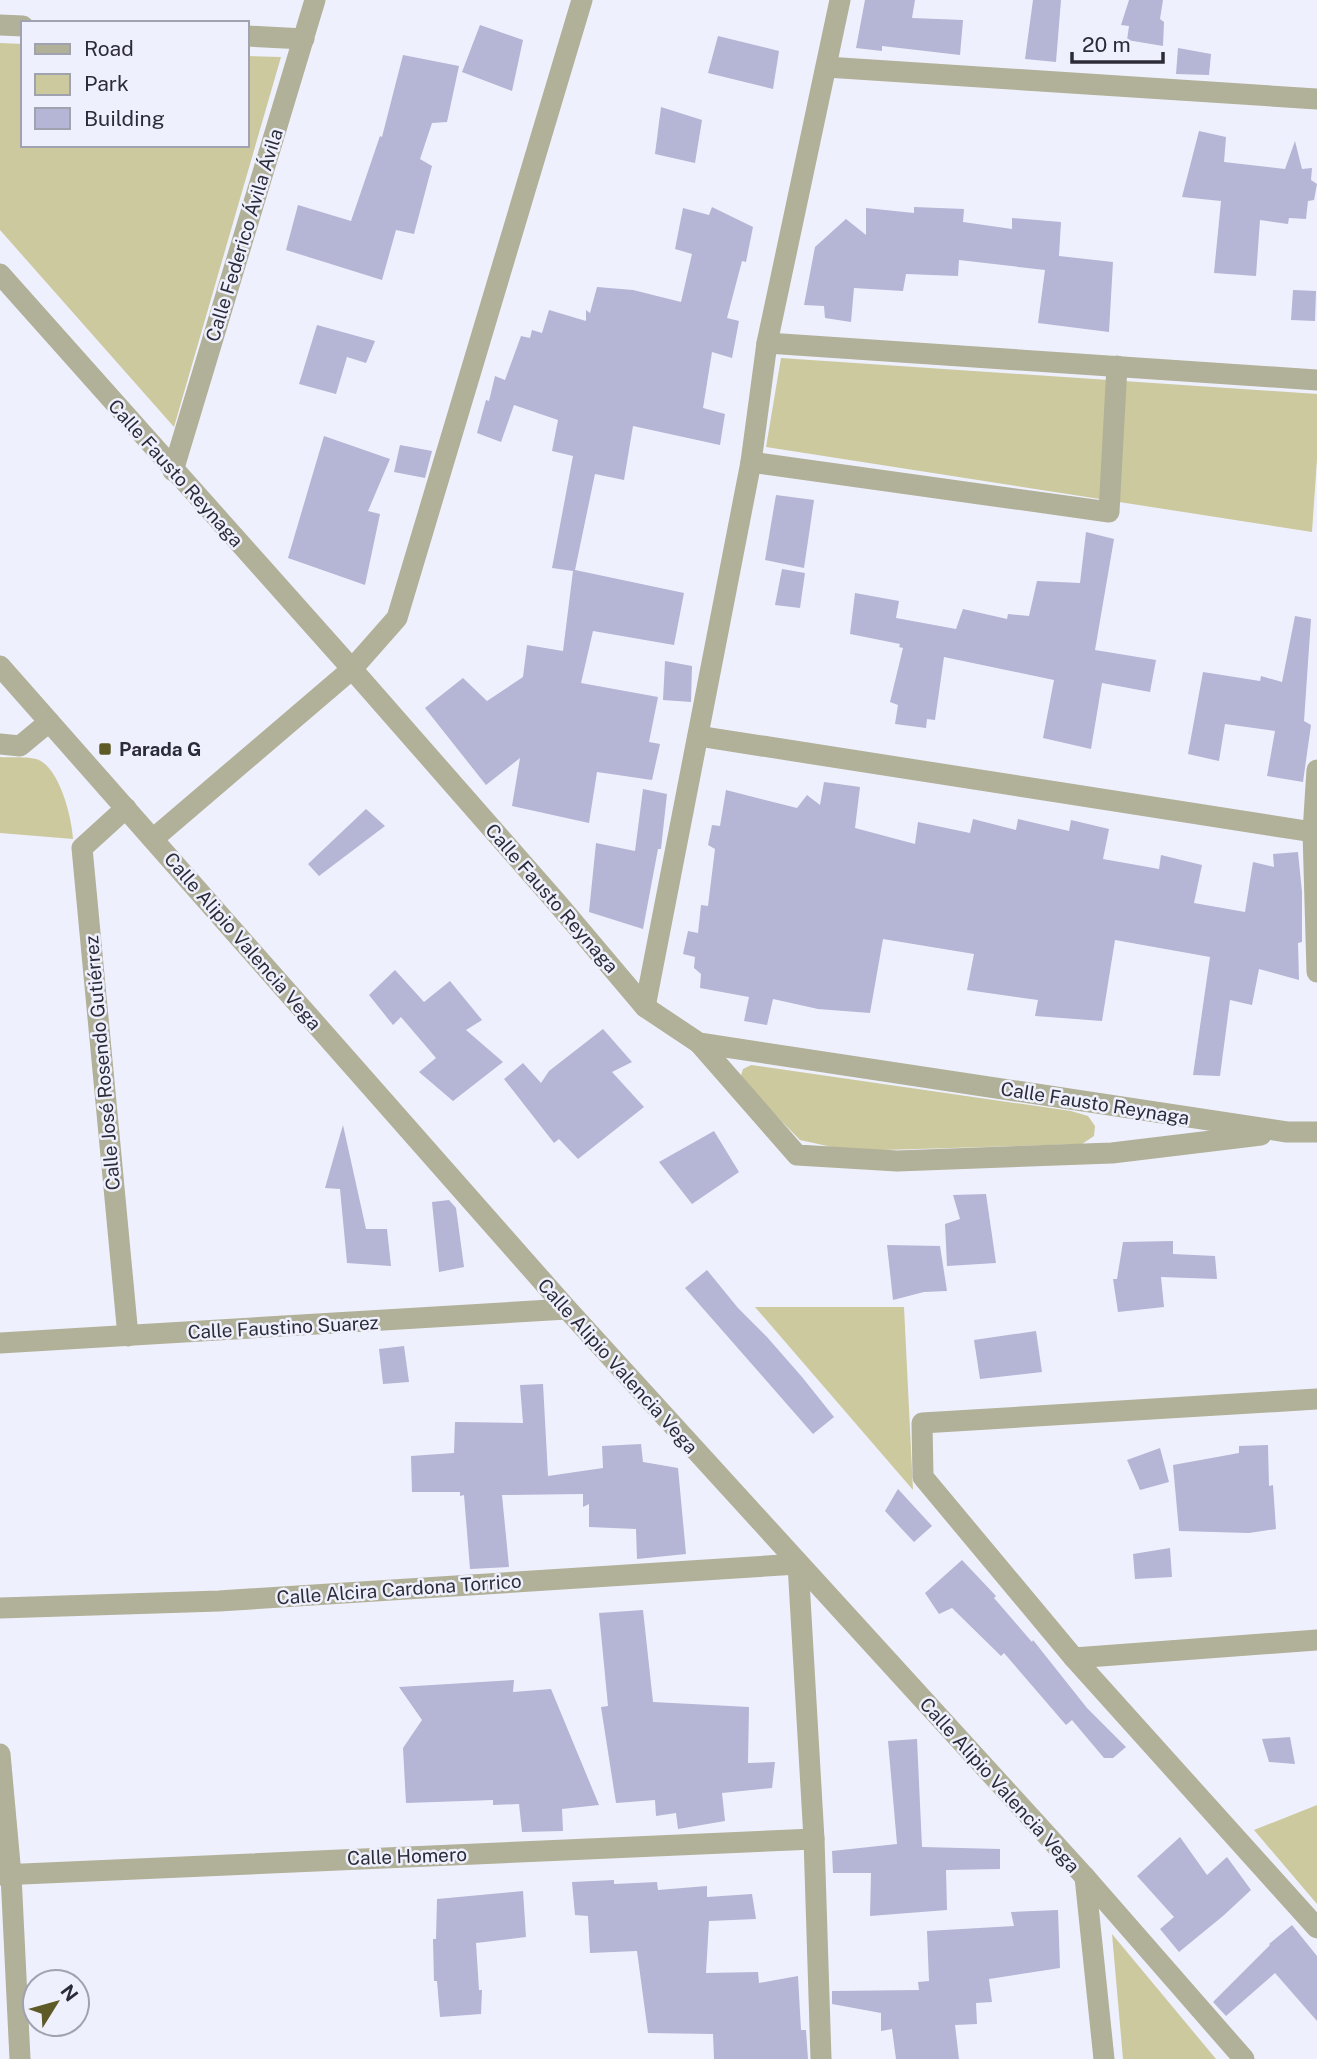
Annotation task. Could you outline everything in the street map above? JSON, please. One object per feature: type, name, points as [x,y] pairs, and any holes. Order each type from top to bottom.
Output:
[{"type":"street","name":"Calle Federico Ávila Ávila","points":[[173,471],[315,0]]},
{"type":"street","points":[[153,839],[352,669],[397,618],[582,0]]},
{"type":"street","points":[[645,1007],[751,462],[767,343],[840,0]]},
{"type":"street","points":[[0,25],[21,26]]},
{"type":"street","points":[[248,36],[303,39]]},
{"type":"street","points":[[826,67],[1317,99]]},
{"type":"street","name":"Calle Fausto Reynaga","points":[[0,274],[352,669],[645,1007],[699,1043],[1287,1132],[1317,1132]]},
{"type":"street","points":[[767,343],[1317,380]]},
{"type":"street","points":[[751,462],[1109,512],[1117,366]]},
{"type":"street","name":"Calle Alipio Valencia Vega","points":[[0,666],[567,1309],[1085,1877],[1244,2059]]},
{"type":"street","points":[[0,744],[20,746],[49,722]]},
{"type":"street","points":[[698,736],[1312,832]]},
{"type":"street","points":[[1317,770],[1312,832],[1317,972]]},
{"type":"street","name":"Calle José Rosendo Gutiérrez","points":[[126,808],[82,848],[128,1336]]},
{"type":"street","points":[[699,1043],[797,1155],[897,1161],[1112,1153],[1287,1132]]},
{"type":"street","name":"Calle Faustino Suarez","points":[[0,1343],[567,1309]]},
{"type":"street","points":[[1317,1399],[922,1423],[923,1477],[1074,1658],[1317,1928]]},
{"type":"street","points":[[798,1564],[814,1839],[821,2059]]},
{"type":"street","name":"Calle Alcira Cardona Torrico","points":[[0,1608],[219,1601],[798,1564]]},
{"type":"street","points":[[1074,1658],[1317,1640]]},
{"type":"street","points":[[0,1754],[20,2059]]},
{"type":"street","name":"Calle Homero","points":[[6,1875],[814,1839]]},
{"type":"street","points":[[1085,1877],[1104,2059]]},
{"type":"green space","points":[[0,43],[21,44],[21,147],[248,147],[248,56],[281,57],[174,427],[0,230]]},
{"type":"green space","points":[[781,358],[1317,394],[1317,459],[1312,532],[766,447]]},
{"type":"green space","points":[[0,757],[35,759],[46,765],[64,795],[73,839],[0,833]]},
{"type":"green space","points":[[751,1065],[1071,1111],[1088,1116],[1095,1126],[1094,1136],[1082,1144],[850,1151],[800,1140],[740,1079],[743,1069]]},
{"type":"green space","points":[[755,1307],[904,1307],[913,1490]]},
{"type":"green space","points":[[1317,1805],[1317,1904],[1254,1830]]},
{"type":"green space","points":[[1112,1934],[1216,2059],[1123,2059]]},
{"type":"building","points":[[865,0],[915,0],[912,18],[963,20],[960,55],[882,46],[882,51],[856,48]]},
{"type":"building","points":[[1033,0],[1061,0],[1056,62],[1025,59]]},
{"type":"building","points":[[1129,0],[1163,0],[1160,19],[1164,22],[1163,46],[1127,40],[1129,26],[1121,25]]},
{"type":"building","points":[[480,25],[523,40],[512,91],[462,72]]},
{"type":"building","points":[[718,36],[779,51],[773,89],[708,73]]},
{"type":"building","points":[[1178,48],[1211,54],[1209,75],[1176,74]]},
{"type":"building","points":[[403,55],[459,66],[447,122],[432,123],[420,159],[432,166],[414,234],[396,230],[382,280],[286,250],[298,205],[351,221],[380,136],[382,137]]},
{"type":"building","points":[[661,107],[702,120],[695,163],[655,154]]},
{"type":"building","points":[[1199,131],[1226,137],[1224,162],[1285,169],[1295,141],[1302,169],[1312,168],[1311,180],[1317,184],[1314,200],[1308,201],[1306,219],[1289,218],[1288,224],[1260,220],[1256,276],[1214,273],[1221,201],[1182,197]]},
{"type":"building","points":[[712,207],[753,227],[746,262],[742,261],[727,318],[739,321],[732,358],[712,352],[703,408],[725,414],[720,445],[633,426],[624,480],[595,474],[575,570],[684,593],[674,645],[593,631],[581,683],[658,697],[649,742],[660,744],[652,780],[597,772],[589,823],[512,806],[520,758],[486,785],[425,708],[463,678],[487,701],[523,677],[527,645],[563,651],[573,571],[552,568],[573,456],[552,451],[558,420],[514,405],[501,442],[477,433],[486,400],[489,401],[495,376],[505,380],[521,336],[530,338],[532,330],[542,333],[549,310],[586,321],[586,310],[590,313],[597,287],[633,290],[681,302],[692,254],[675,249],[683,208],[709,215]]},
{"type":"building","points":[[914,207],[964,209],[963,222],[1012,229],[1012,218],[1061,222],[1059,256],[1113,262],[1109,332],[1038,323],[1045,270],[959,260],[958,276],[906,274],[903,291],[854,288],[851,322],[825,318],[824,306],[804,305],[815,247],[846,219],[866,235],[866,208],[914,213]]},
{"type":"building","points":[[1293,290],[1316,291],[1315,321],[1291,320]]},
{"type":"building","points":[[317,325],[375,341],[366,363],[347,357],[336,394],[299,384]]},
{"type":"building","points":[[324,436],[390,459],[368,511],[380,514],[365,585],[288,558]]},
{"type":"building","points":[[400,445],[432,451],[425,478],[394,472]]},
{"type":"building","points":[[776,495],[814,500],[804,568],[765,560]]},
{"type":"building","points":[[1086,532],[1114,539],[1095,650],[1156,660],[1150,692],[1102,683],[1091,749],[1043,738],[1054,680],[944,657],[935,720],[927,719],[926,728],[895,724],[898,705],[890,702],[903,648],[899,647],[900,644],[850,634],[855,593],[899,601],[896,618],[956,629],[963,609],[1007,619],[1008,614],[1029,616],[1037,581],[1080,583]]},
{"type":"building","points":[[782,569],[805,573],[800,608],[775,605]]},
{"type":"building","points":[[1295,616],[1311,619],[1304,721],[1311,725],[1303,782],[1267,776],[1275,731],[1225,724],[1219,761],[1188,754],[1203,672],[1260,681],[1261,676],[1282,682]]},
{"type":"building","points":[[665,661],[692,666],[691,702],[663,700]]},
{"type":"building","points":[[824,782],[860,787],[855,828],[915,844],[918,822],[970,833],[973,819],[1016,830],[1018,819],[1069,831],[1071,820],[1109,829],[1103,859],[1159,869],[1161,855],[1202,865],[1194,903],[1245,912],[1253,862],[1274,867],[1273,854],[1298,852],[1302,892],[1302,942],[1298,943],[1299,980],[1259,969],[1252,1005],[1230,1000],[1220,1076],[1193,1075],[1210,957],[1115,940],[1102,1021],[1035,1016],[1038,1000],[967,990],[974,954],[883,939],[870,1013],[818,1009],[773,999],[767,1025],[744,1021],[749,997],[700,988],[701,974],[694,968],[695,957],[683,954],[688,931],[698,933],[701,905],[708,906],[715,849],[708,845],[712,825],[720,826],[726,790],[797,808],[807,795],[820,805]]},
{"type":"building","points":[[643,789],[667,794],[661,849],[658,849],[643,929],[589,912],[596,843],[635,851]]},
{"type":"building","points":[[366,809],[385,826],[319,876],[308,864]]},
{"type":"building","points":[[395,970],[424,1002],[450,981],[482,1020],[466,1030],[503,1062],[453,1101],[419,1072],[436,1058],[401,1017],[393,1025],[369,995]]},
{"type":"building","points":[[603,1029],[632,1062],[612,1072],[644,1107],[578,1159],[559,1139],[554,1143],[504,1079],[523,1063],[541,1083],[549,1071]]},
{"type":"building","points":[[343,1125],[366,1229],[387,1229],[391,1266],[347,1263],[340,1189],[325,1188]]},
{"type":"building","points":[[714,1131],[739,1172],[692,1204],[659,1162]]},
{"type":"building","points":[[986,1194],[996,1263],[947,1266],[945,1224],[960,1219],[953,1195]]},
{"type":"building","points":[[449,1200],[456,1208],[464,1267],[439,1272],[432,1202]]},
{"type":"building","points":[[1173,1241],[1173,1254],[1215,1256],[1217,1279],[1161,1277],[1164,1307],[1118,1312],[1113,1279],[1117,1279],[1123,1242]]},
{"type":"building","points":[[887,1245],[940,1246],[947,1291],[924,1292],[893,1300]]},
{"type":"building","points":[[707,1270],[834,1417],[813,1434],[685,1288]]},
{"type":"building","points":[[1036,1331],[1042,1372],[980,1379],[974,1340]]},
{"type":"building","points":[[404,1346],[409,1382],[383,1384],[379,1349]]},
{"type":"building","points":[[543,1384],[548,1476],[603,1468],[602,1446],[641,1444],[643,1462],[678,1468],[686,1554],[637,1559],[636,1529],[589,1527],[589,1504],[583,1507],[583,1494],[502,1495],[509,1567],[470,1569],[464,1495],[460,1496],[460,1492],[412,1492],[411,1456],[454,1453],[455,1422],[523,1423],[520,1385]]},
{"type":"building","points":[[1268,1445],[1269,1486],[1273,1485],[1276,1529],[1249,1533],[1179,1531],[1173,1465],[1239,1453],[1239,1446]]},
{"type":"building","points":[[1160,1448],[1169,1482],[1140,1490],[1127,1460]]},
{"type":"building","points":[[898,1489],[932,1526],[914,1542],[885,1511]]},
{"type":"building","points":[[1170,1548],[1172,1577],[1135,1579],[1133,1554]]},
{"type":"building","points":[[962,1560],[996,1596],[994,1598],[1032,1642],[1033,1640],[1087,1708],[1126,1747],[1113,1758],[1104,1758],[1072,1720],[1066,1725],[1004,1653],[1001,1656],[952,1608],[939,1614],[925,1593]]},
{"type":"building","points":[[643,1610],[653,1702],[749,1707],[748,1763],[775,1762],[772,1788],[722,1793],[725,1821],[678,1829],[676,1813],[656,1816],[655,1800],[616,1803],[601,1707],[608,1706],[599,1613]]},
{"type":"building","points":[[514,1680],[513,1692],[551,1689],[599,1805],[562,1809],[563,1831],[522,1832],[519,1804],[493,1805],[493,1800],[406,1803],[403,1748],[422,1720],[399,1687]]},
{"type":"building","points":[[1290,1737],[1295,1764],[1269,1762],[1262,1739]]},
{"type":"building","points":[[917,1739],[922,1847],[1000,1849],[1000,1869],[946,1870],[947,1910],[870,1916],[871,1873],[833,1873],[832,1851],[897,1844],[888,1741]]},
{"type":"building","points":[[1180,1837],[1207,1875],[1227,1857],[1251,1890],[1179,1952],[1160,1929],[1174,1917],[1137,1876]]},
{"type":"building","points":[[614,1880],[614,1884],[657,1882],[658,1890],[707,1886],[707,1897],[752,1894],[756,1919],[709,1921],[706,1973],[758,1972],[759,1983],[798,1976],[801,2030],[806,2030],[808,2059],[714,2059],[713,2034],[648,2033],[637,1951],[590,1953],[588,1916],[575,1915],[572,1882]]},
{"type":"building","points":[[523,1891],[526,1937],[476,1943],[479,1990],[482,1990],[481,2014],[440,2017],[437,1981],[434,1981],[433,1939],[436,1939],[437,1899]]},
{"type":"building","points":[[1058,1910],[1060,1968],[989,1979],[992,2002],[976,2003],[977,2024],[955,2025],[959,2059],[896,2059],[892,2029],[881,2031],[881,2013],[832,2004],[832,1991],[919,1990],[918,1982],[929,1981],[927,1931],[1014,1926],[1011,1912]]},
{"type":"building","points":[[1292,1925],[1317,1956],[1317,2021],[1275,1973],[1226,2016],[1213,2002],[1269,1944]]},
{"type":"place","name":"Parada G","points":[[105,749]]}]
